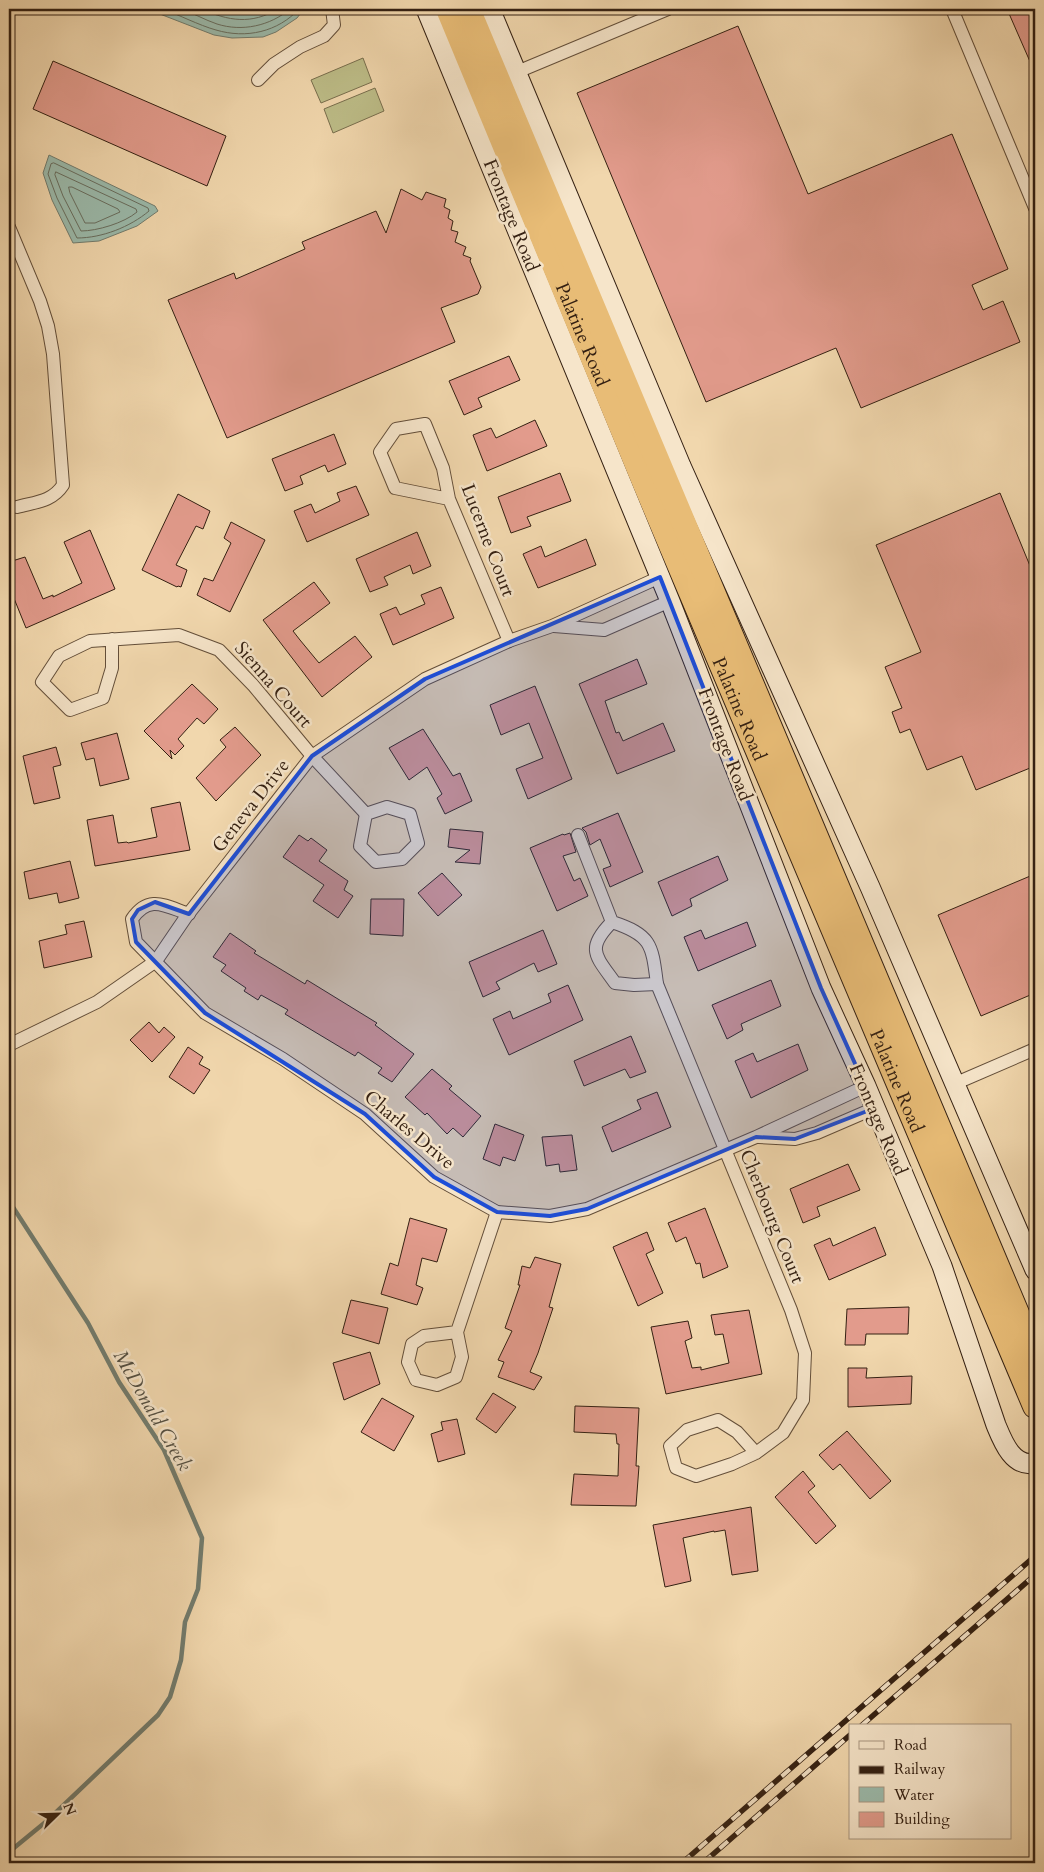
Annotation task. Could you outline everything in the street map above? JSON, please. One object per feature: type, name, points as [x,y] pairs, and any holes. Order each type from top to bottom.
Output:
[{"type":"highway","name":"Palatine Road","points":[[448,9],[668,538],[1035,1406]]},
{"type":"highway","name":"Palatine Road","points":[[468,9],[1035,1356]]},
{"type":"street","points":[[258,80],[274,64],[294,51],[324,36],[334,25],[332,9]]},
{"type":"street","name":"Frontage Road","points":[[426,9],[670,601],[821,988],[876,1108],[942,1266],[996,1425],[1006,1448],[1021,1462],[1035,1463]]},
{"type":"street","points":[[490,9],[681,466],[870,886],[1035,1270]]},
{"type":"street","points":[[517,72],[668,9]]},
{"type":"street","points":[[952,9],[1035,208]]},
{"type":"street","points":[[9,227],[40,301],[48,326],[53,354],[63,485],[57,494],[51,497],[17,507]]},
{"type":"street","name":"Lucerne Court","points":[[449,499],[395,488],[380,452],[396,429],[425,424],[444,468],[449,499],[509,641]]},
{"type":"street","name":"Geneva Drive","points":[[9,1045],[97,1002],[156,961],[189,914],[312,756],[425,679],[509,641],[552,626],[660,577]]},
{"type":"street","name":"Geneva Drive","points":[[552,626],[604,630],[670,601]]},
{"type":"street","name":"Sienna Court","points":[[112,639],[112,668],[103,698],[70,710],[42,682],[59,656],[90,641],[112,639],[179,635],[219,650],[253,685],[312,756],[366,814]]},
{"type":"street","points":[[387,807],[410,814],[418,843],[402,859],[376,862],[360,846],[366,814],[387,807]]},
{"type":"street","points":[[578,835],[612,922],[599,935],[595,949],[598,958],[615,983],[634,985],[657,984]]},
{"type":"street","name":"Charles Drive","points":[[189,914],[155,902],[146,905],[138,910],[132,919],[136,942],[205,1012],[283,1058],[365,1114],[434,1177],[497,1212],[550,1216],[587,1210],[756,1137],[866,1086]]},
{"type":"street","name":"Cherbourg Court","points":[[612,922],[632,929],[648,941],[654,962],[657,984],[790,1310],[805,1353],[803,1400],[783,1433],[756,1453],[732,1464],[696,1476],[676,1468],[670,1446],[687,1430],[718,1420],[737,1432],[756,1453]]},
{"type":"street","points":[[954,1084],[1035,1049]]},
{"type":"street","name":"Charles Drive","points":[[756,1137],[794,1139],[816,1133],[876,1108]]},
{"type":"street","points":[[457,1332],[424,1336],[412,1344],[408,1362],[416,1380],[437,1385],[456,1377],[462,1357],[457,1332],[497,1212]]},
{"type":"highlighted area","points":[[660,577],[821,988],[875,1108],[795,1139],[756,1137],[587,1209],[550,1216],[497,1212],[434,1177],[365,1114],[205,1013],[136,942],[132,919],[138,910],[155,902],[189,914],[312,756],[425,679]]},
{"type":"green space","points":[[363,58],[372,82],[321,103],[311,80]]},
{"type":"green space","points":[[375,88],[384,111],[333,133],[324,109]]},
{"type":"water","points":[[147,9],[304,9],[297,18],[276,32],[263,37],[232,38],[214,35]]},
{"type":"water","points":[[49,155],[155,206],[158,211],[137,226],[99,241],[73,243],[52,200],[43,173]]},
{"type":"building","points":[[1007,9],[1035,9],[1035,73]]},
{"type":"building","points":[[738,26],[808,194],[952,134],[1008,269],[972,285],[983,310],[1003,301],[1020,342],[861,408],[836,348],[706,402],[577,93]]},
{"type":"building","points":[[53,61],[226,136],[207,186],[33,109]]},
{"type":"building","points":[[401,189],[422,200],[426,192],[446,199],[444,207],[450,210],[448,218],[453,221],[451,230],[458,232],[455,242],[466,247],[463,255],[471,258],[470,261],[481,287],[478,294],[441,308],[455,342],[227,438],[168,300],[234,273],[236,279],[305,249],[302,242],[376,211],[386,233]]},
{"type":"building","points":[[509,356],[520,380],[478,398],[482,407],[464,415],[449,381]]},
{"type":"building","points":[[535,420],[547,446],[487,471],[473,435],[491,428],[496,438]]},
{"type":"building","points":[[334,434],[346,464],[328,472],[325,465],[300,476],[303,484],[285,491],[272,459]]},
{"type":"building","points":[[560,473],[571,501],[527,517],[531,526],[511,533],[498,497]]},
{"type":"building","points":[[356,486],[369,515],[307,542],[294,511],[311,504],[315,513],[340,501],[337,493]]},
{"type":"building","points":[[1000,493],[1035,578],[1035,766],[976,790],[962,756],[927,770],[910,729],[900,733],[892,712],[902,708],[885,667],[921,652],[876,545]]},
{"type":"building","points":[[178,494],[210,511],[203,529],[196,526],[176,565],[187,570],[181,587],[177,587],[142,570]]},
{"type":"building","points":[[231,522],[265,540],[230,612],[197,595],[204,578],[213,581],[231,543],[224,538]]},
{"type":"building","points":[[90,530],[115,589],[26,628],[9,586],[9,562],[25,557],[43,599],[53,595],[53,597],[82,583],[64,542]]},
{"type":"building","points":[[417,532],[431,566],[413,574],[410,565],[384,577],[388,585],[370,592],[356,559]]},
{"type":"building","points":[[586,539],[596,565],[538,588],[523,554],[541,546],[545,557]]},
{"type":"building","points":[[314,582],[330,603],[293,631],[319,663],[355,636],[372,657],[322,697],[263,620]]},
{"type":"building","points":[[441,587],[454,618],[393,645],[380,614],[396,607],[400,615],[425,604],[421,595]]},
{"type":"building","points":[[637,659],[647,684],[605,701],[616,733],[619,732],[623,741],[663,723],[675,751],[617,774],[579,684]]},
{"type":"building","points":[[192,684],[218,709],[204,724],[197,718],[178,739],[184,746],[175,755],[170,750],[172,759],[144,731]]},
{"type":"building","points":[[535,686],[572,779],[528,799],[516,769],[543,758],[529,723],[501,735],[490,705]]},
{"type":"building","points":[[235,727],[261,755],[216,801],[196,778],[226,747],[220,740]]},
{"type":"building","points":[[423,729],[453,776],[460,773],[472,801],[445,814],[437,798],[442,794],[427,767],[409,780],[389,748]]},
{"type":"building","points":[[117,733],[129,779],[100,786],[94,758],[86,760],[81,743]]},
{"type":"building","points":[[56,747],[61,765],[53,767],[60,798],[34,804],[23,756]]},
{"type":"building","points":[[180,802],[190,850],[95,866],[87,820],[113,815],[118,843],[128,843],[157,837],[151,808]]},
{"type":"building","points":[[618,813],[643,872],[610,887],[603,869],[611,866],[600,839],[590,845],[586,832],[582,828]]},
{"type":"building","points":[[450,829],[483,832],[480,864],[455,862],[470,850],[448,847]]},
{"type":"building","points":[[570,833],[576,852],[563,856],[574,881],[580,878],[588,896],[557,911],[530,848],[563,834]]},
{"type":"building","points":[[299,835],[308,841],[311,838],[327,850],[319,861],[348,881],[344,890],[353,896],[338,918],[313,901],[324,885],[283,857]]},
{"type":"building","points":[[718,856],[728,880],[690,899],[692,906],[672,916],[658,882]]},
{"type":"building","points":[[70,861],[79,898],[59,903],[57,893],[29,899],[24,872]]},
{"type":"building","points":[[442,873],[462,895],[438,916],[418,893]]},
{"type":"building","points":[[1035,874],[1035,993],[981,1016],[938,915]]},
{"type":"building","points":[[371,899],[404,899],[403,936],[370,934]]},
{"type":"building","points":[[84,921],[92,957],[44,968],[39,941],[67,934],[65,925]]},
{"type":"building","points":[[747,922],[756,946],[698,971],[684,937],[701,930],[705,939]]},
{"type":"building","points":[[543,930],[557,964],[538,972],[534,963],[496,982],[500,989],[483,997],[469,962]]},
{"type":"building","points":[[230,933],[256,951],[254,953],[305,984],[307,980],[377,1023],[375,1025],[414,1054],[392,1082],[378,1073],[382,1068],[358,1052],[355,1056],[285,1014],[288,1010],[261,995],[258,1000],[244,991],[246,988],[221,971],[226,965],[213,957]]},
{"type":"building","points":[[771,980],[781,1006],[741,1024],[743,1030],[727,1039],[712,1005]]},
{"type":"building","points":[[568,985],[583,1020],[509,1055],[493,1019],[510,1011],[513,1019],[551,1002],[548,994]]},
{"type":"building","points":[[149,1022],[159,1033],[164,1027],[175,1037],[152,1062],[130,1040]]},
{"type":"building","points":[[631,1036],[646,1072],[630,1078],[625,1069],[584,1086],[574,1061]]},
{"type":"building","points":[[798,1044],[808,1070],[751,1098],[735,1061],[753,1053],[757,1062]]},
{"type":"building","points":[[188,1047],[203,1057],[199,1064],[210,1070],[194,1094],[169,1077]]},
{"type":"building","points":[[432,1069],[452,1086],[449,1089],[481,1116],[463,1137],[453,1128],[447,1134],[427,1113],[425,1115],[405,1097]]},
{"type":"building","points":[[657,1092],[671,1127],[612,1152],[602,1127],[641,1109],[637,1100]]},
{"type":"building","points":[[495,1124],[524,1135],[515,1161],[503,1157],[500,1166],[483,1159]]},
{"type":"building","points":[[572,1135],[577,1170],[560,1172],[559,1164],[546,1166],[542,1137]]},
{"type":"building","points":[[848,1164],[860,1190],[817,1207],[820,1216],[803,1223],[790,1189]]},
{"type":"building","points":[[705,1208],[728,1267],[703,1278],[700,1263],[696,1264],[686,1237],[676,1242],[668,1223]]},
{"type":"building","points":[[410,1218],[447,1229],[437,1262],[422,1258],[416,1285],[423,1288],[417,1305],[381,1294],[390,1263],[398,1266]]},
{"type":"building","points":[[875,1227],[886,1255],[829,1280],[814,1245],[830,1238],[833,1246]]},
{"type":"building","points":[[647,1232],[654,1250],[646,1254],[663,1293],[638,1306],[613,1247]]},
{"type":"building","points":[[535,1257],[561,1264],[549,1307],[553,1308],[530,1372],[542,1377],[534,1390],[498,1377],[504,1362],[498,1360],[512,1331],[505,1328],[520,1285],[518,1285],[522,1266],[530,1268]]},
{"type":"building","points":[[351,1300],[388,1308],[379,1344],[342,1333]]},
{"type":"building","points":[[909,1307],[908,1334],[866,1334],[865,1345],[845,1345],[847,1309]]},
{"type":"building","points":[[749,1310],[762,1374],[666,1394],[651,1327],[688,1321],[692,1338],[685,1341],[692,1368],[701,1367],[701,1370],[729,1363],[723,1334],[715,1335],[711,1315]]},
{"type":"building","points":[[370,1352],[380,1384],[344,1400],[333,1363]]},
{"type":"building","points":[[848,1368],[867,1368],[866,1378],[912,1376],[911,1404],[848,1407]]},
{"type":"building","points":[[493,1393],[516,1407],[496,1433],[476,1419]]},
{"type":"building","points":[[382,1398],[414,1416],[394,1451],[361,1432]]},
{"type":"building","points":[[575,1406],[639,1408],[636,1466],[639,1466],[636,1506],[571,1505],[574,1474],[618,1476],[619,1444],[617,1444],[616,1434],[574,1432]]},
{"type":"building","points":[[457,1419],[465,1454],[438,1462],[431,1434],[443,1430],[441,1422]]},
{"type":"building","points":[[847,1431],[891,1481],[870,1499],[840,1464],[833,1470],[819,1455]]},
{"type":"building","points":[[803,1471],[815,1486],[808,1492],[836,1526],[816,1544],[775,1497]]},
{"type":"building","points":[[751,1507],[758,1571],[732,1575],[725,1530],[714,1531],[683,1538],[691,1581],[665,1587],[653,1525]]},
{"type":"waterway","name":"McDonald Creek","points":[[9,1201],[88,1323],[119,1382],[164,1450],[202,1538],[198,1589],[185,1622],[181,1660],[170,1697],[158,1715],[48,1820],[9,1852]]},
{"type":"railway","points":[[682,1863],[1035,1556]]},
{"type":"railway","points":[[863,1724],[1035,1575]]},
{"type":"railway","points":[[703,1863],[849,1736]]}]
